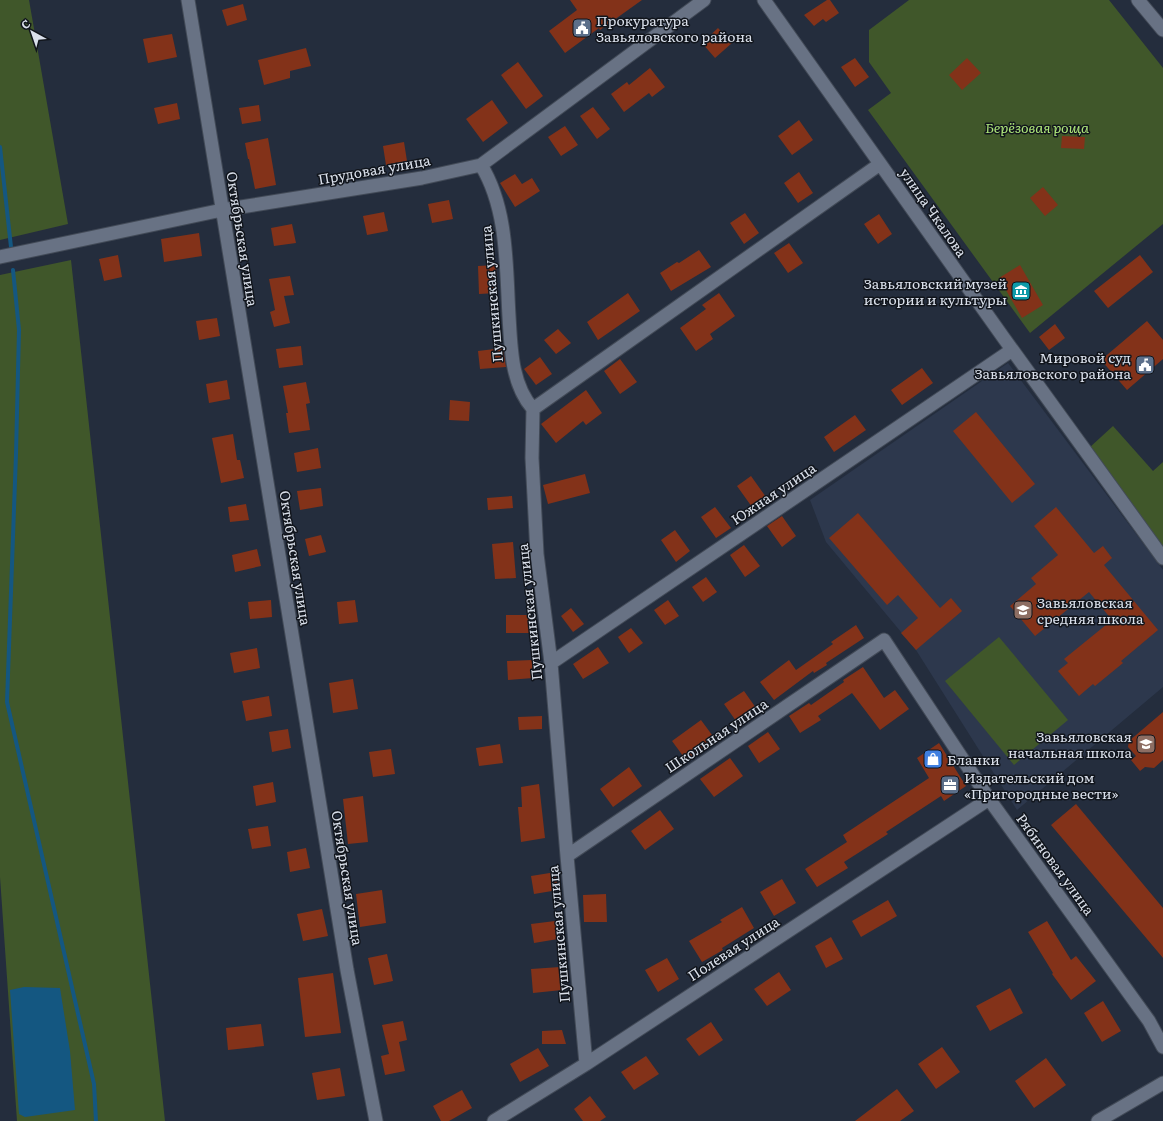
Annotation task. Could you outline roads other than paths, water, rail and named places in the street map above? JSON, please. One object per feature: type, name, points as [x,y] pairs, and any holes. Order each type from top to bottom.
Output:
[{"type":"street","name":"Октябрьская улица","points":[[188,0],[347,970],[376,1121]]},
{"type":"street","name":"Прудовая улица","points":[[0,257],[222,210],[422,178],[481,165],[704,0]]},
{"type":"street","name":"улица Чкалова","points":[[764,0],[1012,350],[1163,558]]},
{"type":"street","points":[[1138,0],[1163,30]]},
{"type":"street","points":[[533,409],[880,164]]},
{"type":"street","name":"Пушкинская улица","points":[[481,165],[498,204],[506,254],[511,353],[519,388],[525,401],[533,409],[532,458],[537,554],[551,663],[586,1064]]},
{"type":"street","name":"Южная улица","points":[[551,663],[1012,350]]},
{"type":"street","name":"Рябиновая улица","points":[[884,640],[989,799],[1149,1021],[1163,1047]]},
{"type":"street","name":"Школьная улица","points":[[567,856],[884,640]]},
{"type":"street","name":"Полевая улица","points":[[494,1121],[586,1064],[989,799]]},
{"type":"street","points":[[1098,1121],[1163,1083]]},
{"type":"water","points":[[24,987],[60,988],[70,1051],[75,1110],[25,1117],[19,1114],[10,990]]},
{"type":"waterway","points":[[0,147],[11,247]]},
{"type":"waterway","points":[[13,270],[19,330],[7,702],[94,1084],[96,1121]]},
{"type":"place","name":"Прокуратура Завьяловского района","points":[[582,28]]},
{"type":"place","name":"Завьяловский музей истории и культуры","points":[[1021,291]]},
{"type":"place","name":"Мировой суд Завьяловского района","points":[[1145,365]]},
{"type":"place","name":"Завьяловская средняя школа","points":[[1023,610]]},
{"type":"place","name":"Завьяловская начальная школа","points":[[1146,744]]},
{"type":"place","name":"Бланки","points":[[933,759]]},
{"type":"place","name":"Издательский дом «Пригородные вести»","points":[[950,785]]},
{"type":"park label","name":"Берёзовая роща","points":[[1037,127]]}]
